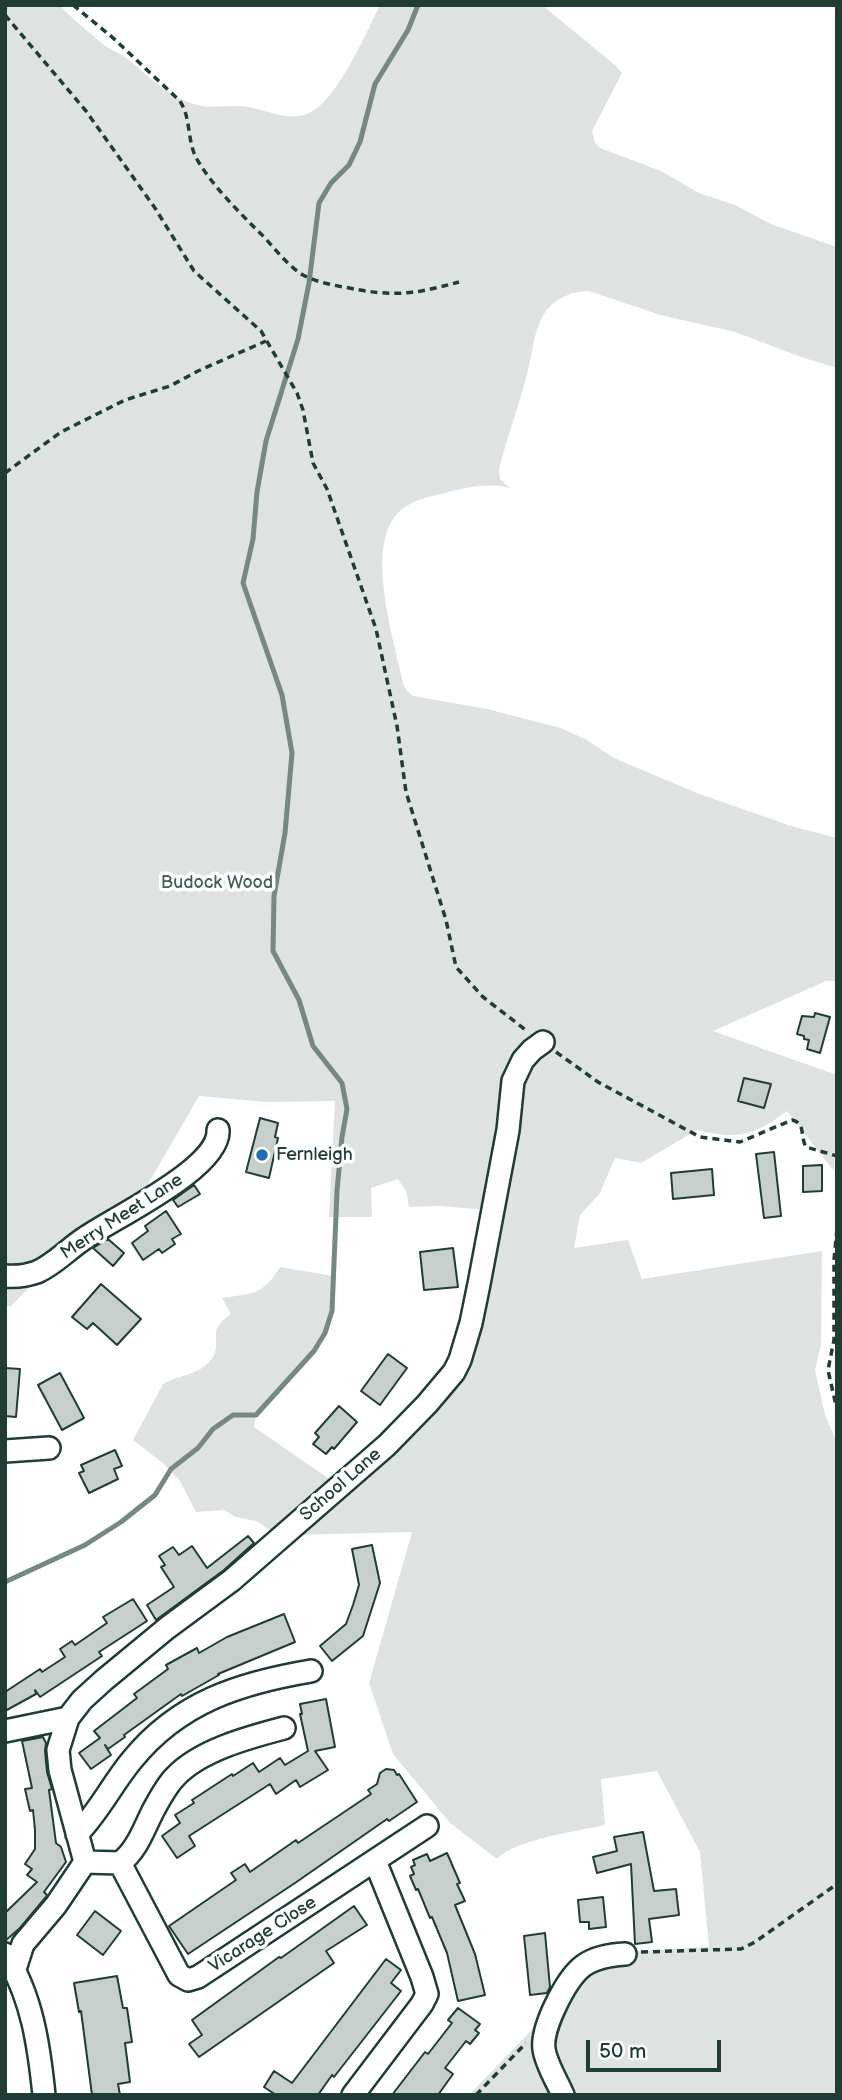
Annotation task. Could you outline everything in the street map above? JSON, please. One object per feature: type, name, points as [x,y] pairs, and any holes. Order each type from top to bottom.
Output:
[{"type":"street","name":"School Lane","points":[[85,1861],[60,1770],[58,1751],[68,1718],[104,1679],[232,1580],[387,1445],[454,1372],[471,1322],[479,1284],[508,1130],[513,1081],[527,1055],[543,1042]]},
{"type":"street","name":"Merry Meet Lane","points":[[5,1276],[25,1276],[47,1267],[84,1238],[192,1171],[215,1147],[218,1130]]},
{"type":"street","points":[[5,1451],[48,1448]]},
{"type":"street","points":[[78,1834],[150,1739],[185,1712],[229,1691],[259,1681],[311,1671]]},
{"type":"street","points":[[5,1731],[68,1718]]},
{"type":"street","points":[[44,2095],[34,2028],[10,1961],[56,1905],[85,1861],[120,1863],[135,1848],[177,1769],[272,1726]]},
{"type":"street","name":"Vicarage Close","points":[[120,1863],[179,1975],[188,1980],[198,1978],[427,1826]]},
{"type":"street","points":[[353,2095],[422,2004],[426,1994],[422,1977],[375,1861]]},
{"type":"street","points":[[564,2095],[545,2055],[545,2032],[551,2017],[566,1986],[581,1967],[597,1959],[625,1954]]},
{"type":"path","points":[[74,5],[113,37],[179,100],[186,114],[191,145],[204,170],[248,221],[305,276],[370,293],[397,295],[420,293],[459,282]]},
{"type":"path","points":[[5,15],[86,111],[155,208],[194,271],[261,331],[297,393],[313,463],[327,489],[376,629],[397,726],[406,792],[446,920],[456,967],[484,997],[598,1082],[695,1135],[740,1142],[792,1120],[802,1126],[806,1147],[837,1156]]},
{"type":"path","points":[[5,473],[61,432],[124,400],[170,386],[266,341]]},
{"type":"path","points":[[837,1229],[834,1260],[834,1340],[828,1370],[837,1410]]},
{"type":"path","points":[[625,1954],[741,1949],[837,1884]]},
{"type":"path","points":[[476,2095],[551,2017]]},
{"type":"green space","name":"Budock Wood","points":[[5,5],[59,5],[103,44],[182,99],[198,105],[249,107],[296,116],[311,112],[331,93],[350,64],[380,5],[542,5],[622,73],[592,131],[595,143],[600,148],[661,171],[699,193],[735,205],[771,224],[837,247],[837,368],[735,332],[660,315],[589,291],[559,299],[546,311],[538,326],[524,386],[499,469],[500,479],[510,488],[467,488],[425,498],[405,507],[390,525],[384,545],[382,569],[384,594],[404,686],[413,696],[487,709],[561,728],[587,740],[614,758],[697,793],[791,826],[837,838],[837,981],[826,981],[713,1031],[837,1075],[834,1171],[787,1111],[765,1126],[745,1134],[723,1135],[697,1130],[641,1163],[615,1158],[600,1193],[580,1215],[574,1248],[628,1240],[642,1279],[822,1251],[821,1345],[815,1370],[825,1415],[837,1443],[837,2095],[566,2095],[547,2055],[567,1987],[625,1952],[709,1947],[700,1852],[657,1771],[601,1779],[605,1825],[531,1841],[505,1852],[497,1859],[450,1823],[393,1754],[369,1683],[412,1532],[291,1535],[451,1386],[488,1210],[441,1206],[409,1207],[406,1191],[398,1179],[371,1188],[372,1217],[329,1217],[335,1101],[266,1102],[199,1096],[130,1215],[39,1278],[11,1306],[5,1306]]},
{"type":"green space","points":[[280,1267],[333,1276],[332,1309],[326,1329],[310,1356],[256,1415],[254,1427],[335,1483],[276,1534],[256,1521],[235,1517],[224,1510],[196,1512],[180,1481],[164,1464],[133,1440],[163,1384],[204,1367],[214,1355],[218,1327],[231,1314],[222,1298],[256,1292],[268,1283]]},
{"type":"green space","points":[[553,2008],[542,2035],[561,2095],[469,2095]]},
{"type":"building","points":[[815,1013],[830,1017],[820,1053],[807,1049],[809,1040],[797,1034],[802,1016],[814,1017]]},
{"type":"building","points":[[744,1078],[771,1084],[764,1108],[738,1101]]},
{"type":"building","name":"Fernleigh","points":[[260,1118],[278,1123],[275,1137],[278,1138],[269,1178],[246,1172]]},
{"type":"building","points":[[774,1152],[781,1216],[764,1218],[756,1154]]},
{"type":"building","points":[[822,1165],[822,1191],[803,1192],[803,1166]]},
{"type":"building","points":[[712,1169],[714,1195],[673,1199],[671,1173]]},
{"type":"building","points":[[194,1185],[200,1194],[178,1207],[173,1200]]},
{"type":"building","points":[[166,1211],[181,1234],[172,1239],[175,1244],[162,1253],[159,1249],[143,1260],[132,1243],[148,1231],[145,1226]]},
{"type":"building","points":[[108,1239],[124,1253],[113,1266],[93,1248]]},
{"type":"building","points":[[453,1248],[458,1287],[424,1290],[420,1252]]},
{"type":"building","points":[[101,1284],[141,1319],[117,1345],[93,1323],[87,1329],[72,1317]]},
{"type":"building","points":[[388,1354],[407,1368],[380,1405],[361,1391]]},
{"type":"building","points":[[5,1368],[20,1369],[16,1417],[5,1416]]},
{"type":"building","points":[[60,1373],[84,1418],[62,1430],[38,1385]]},
{"type":"building","points":[[339,1406],[357,1422],[334,1449],[332,1447],[326,1454],[313,1444],[319,1437],[315,1433]]},
{"type":"building","points":[[115,1450],[122,1466],[114,1469],[118,1479],[89,1493],[79,1473],[84,1471],[81,1465]]},
{"type":"building","points":[[248,1536],[254,1543],[224,1570],[156,1620],[147,1605],[174,1587],[161,1567],[165,1565],[159,1556],[173,1547],[179,1555],[192,1546],[207,1568]]},
{"type":"building","points":[[372,1545],[380,1583],[363,1636],[332,1661],[320,1646],[346,1624],[353,1605],[359,1585],[352,1549]]},
{"type":"building","points":[[133,1599],[147,1621],[99,1652],[102,1656],[40,1697],[35,1690],[36,1694],[5,1711],[5,1692],[40,1669],[42,1672],[65,1657],[60,1649],[72,1641],[75,1645],[107,1623],[103,1617]]},
{"type":"building","points":[[284,1614],[295,1642],[218,1674],[182,1696],[181,1694],[108,1749],[105,1745],[111,1755],[91,1769],[79,1753],[100,1738],[94,1731],[137,1698],[134,1694],[168,1669],[166,1665],[197,1648],[199,1653],[227,1637]]},
{"type":"building","points":[[326,1699],[335,1747],[315,1751],[328,1770],[300,1787],[296,1780],[276,1794],[270,1784],[189,1836],[195,1846],[177,1858],[162,1836],[180,1823],[175,1815],[194,1803],[192,1800],[253,1763],[259,1772],[280,1758],[285,1765],[308,1751],[300,1704]]},
{"type":"building","points":[[43,1737],[52,1789],[49,1790],[56,1843],[61,1847],[66,1862],[44,1892],[46,1897],[20,1928],[5,1941],[5,1913],[37,1882],[27,1875],[32,1869],[25,1864],[35,1849],[35,1830],[33,1810],[30,1811],[25,1789],[32,1788],[22,1741]]},
{"type":"building","points":[[386,1769],[399,1774],[417,1802],[389,1821],[387,1819],[188,1954],[169,1926],[236,1880],[231,1873],[245,1864],[250,1872],[371,1794],[368,1790],[377,1784],[380,1773]]},
{"type":"building","points":[[643,1832],[654,1891],[676,1889],[679,1915],[649,1919],[652,1942],[635,1944],[631,1864],[597,1873],[593,1857],[617,1851],[614,1837]]},
{"type":"building","points":[[447,1853],[465,1901],[455,1905],[475,1954],[485,1995],[458,2001],[447,1953],[410,1876],[414,1874],[411,1867],[415,1865],[413,1860],[427,1854],[430,1861]]},
{"type":"building","points":[[603,1897],[606,1927],[589,1929],[589,1922],[580,1922],[578,1900]]},
{"type":"building","points":[[354,1906],[367,1925],[326,1951],[334,1963],[199,2057],[189,2044],[202,2035],[192,2020]]},
{"type":"building","points":[[95,1911],[121,1931],[103,1955],[77,1935]]},
{"type":"building","points":[[545,1933],[550,1987],[547,1993],[530,1995],[524,1936]]},
{"type":"building","points":[[386,1959],[401,1970],[391,1983],[401,1991],[318,2095],[276,2095],[264,2087],[274,2071],[292,2083]]},
{"type":"building","points":[[117,1976],[123,2008],[127,2008],[132,2042],[125,2043],[130,2082],[118,2084],[120,2095],[92,2095],[81,2011],[79,2012],[74,1983]]},
{"type":"building","points":[[458,2008],[480,2024],[475,2030],[479,2033],[470,2044],[466,2041],[445,2068],[453,2074],[438,2095],[392,2095],[425,2052],[428,2054],[452,2023],[448,2020]]},
{"type":"waterway","points":[[5,1582],[85,1545],[121,1522],[155,1495],[171,1469],[198,1448],[213,1429],[233,1415],[256,1415],[314,1351],[325,1333],[332,1311],[337,1191],[347,1109],[342,1083],[313,1046],[299,1000],[273,951],[274,896],[285,833],[292,753],[282,695],[243,583],[253,539],[257,492],[266,441],[298,339],[309,283],[319,203],[331,183],[349,165],[360,142],[375,84],[408,30],[418,5]]},
{"type":"place","name":"Fernleigh","points":[[262,1155]]}]
